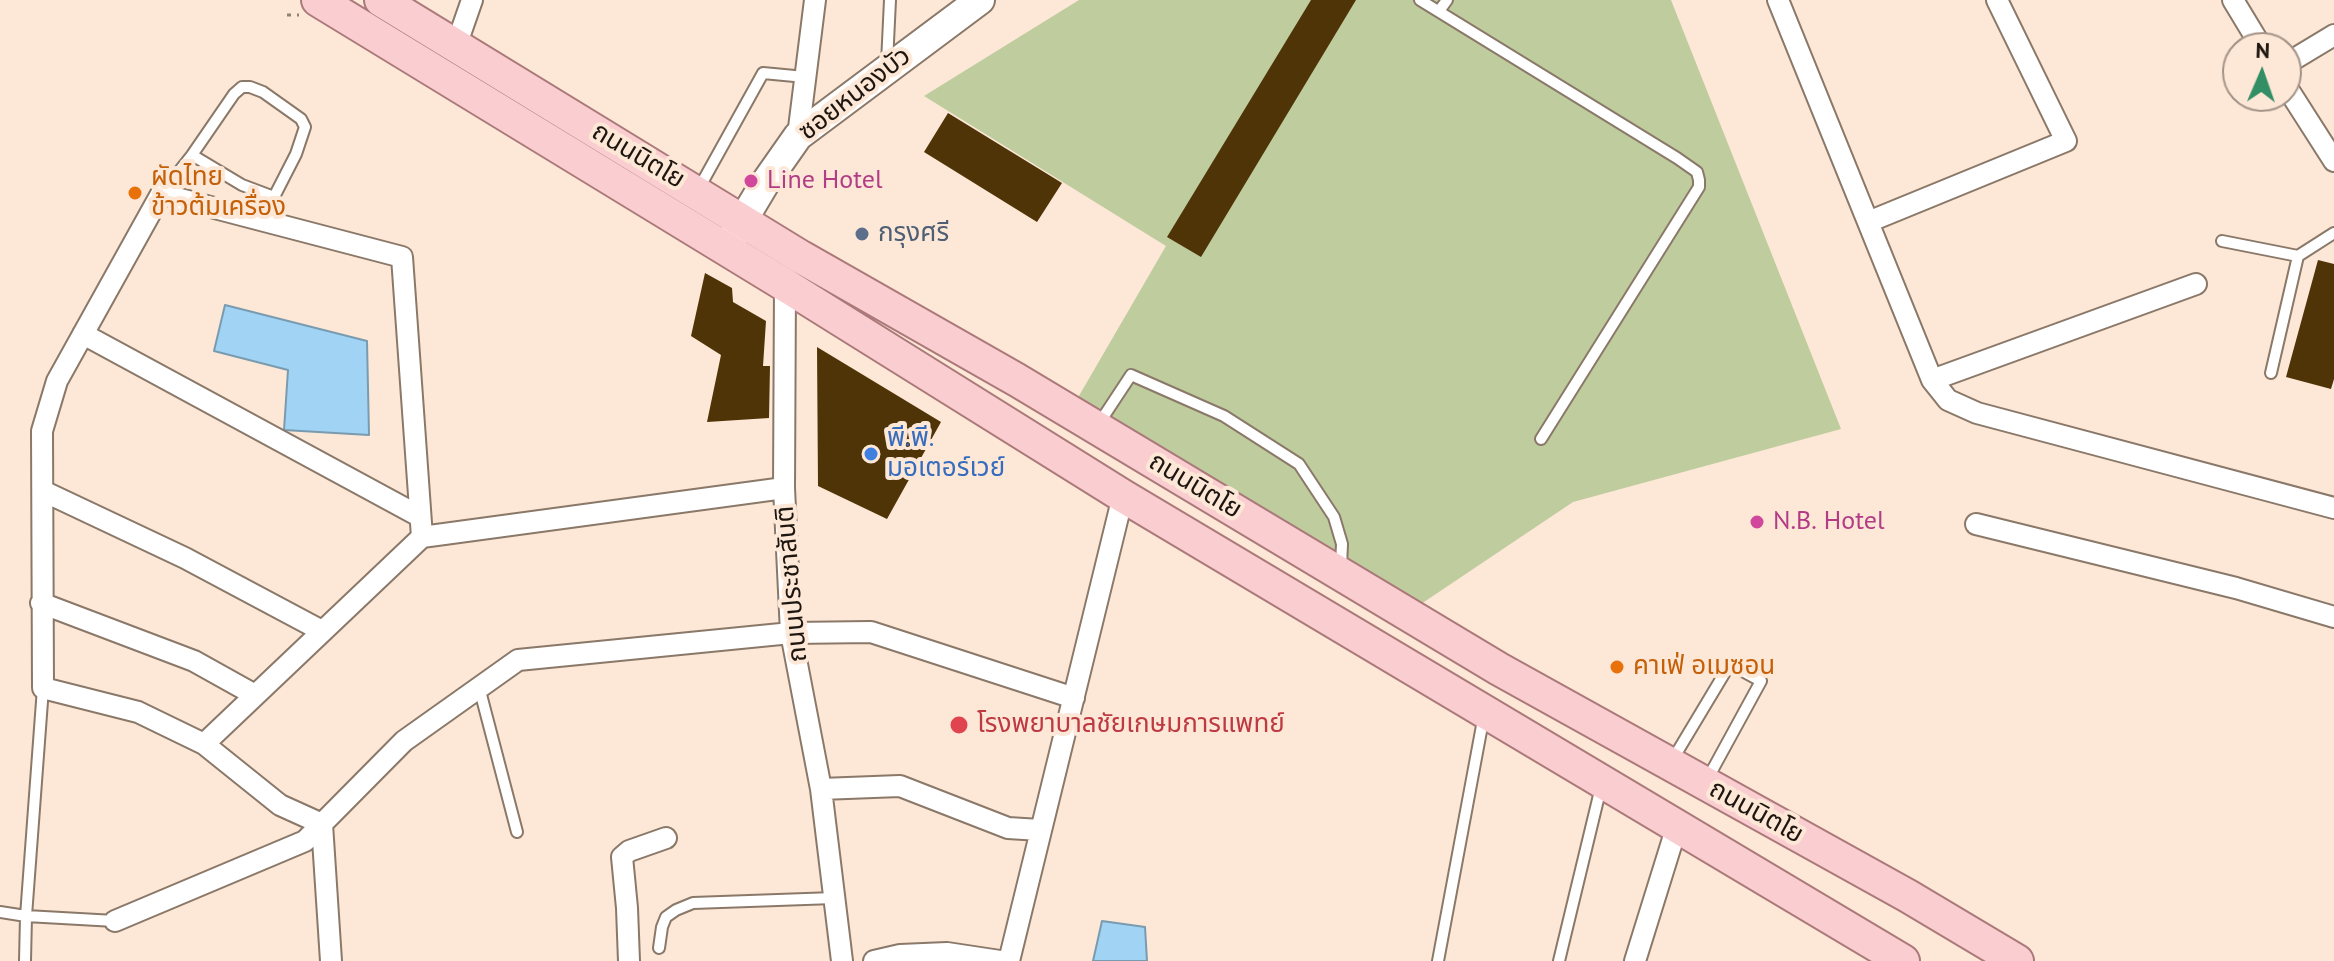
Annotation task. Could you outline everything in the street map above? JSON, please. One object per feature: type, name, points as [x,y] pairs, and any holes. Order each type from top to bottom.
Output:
[{"type":"main road","name":"ถนนนิตโย","points":[[381,0],[801,257],[1097,427],[1499,669],[1908,896],[2017,961]]},
{"type":"main road","name":"ถนนนิตโย","points":[[305,4],[726,249],[1123,496],[1677,826],[1889,957]]},
{"type":"main road","name":"ถนนประชาสันติ","points":[[785,285],[801,257]]},
{"type":"main road","points":[[1236,562],[1258,525]]},
{"type":"street","points":[[456,46],[472,0]]},
{"type":"street","points":[[798,136],[815,0]]},
{"type":"street","name":"ซอยหนองบัว","points":[[726,249],[742,219],[798,136],[980,0]]},
{"type":"street","points":[[1778,0],[1932,380],[1948,400],[1977,413],[2334,508]]},
{"type":"street","points":[[1868,222],[2066,141],[1997,0]]},
{"type":"street","points":[[2233,0],[2252,32]]},
{"type":"street","points":[[2302,54],[2334,35]]},
{"type":"street","points":[[2302,111],[2334,161]]},
{"type":"street","points":[[204,744],[322,631],[420,526],[402,257],[161,194],[57,381],[42,431],[43,688],[138,712],[204,744],[280,805],[322,824]]},
{"type":"street","points":[[1932,380],[2196,284]]},
{"type":"street","name":"ถนนประชาสันติ","points":[[785,285],[784,488],[791,633],[821,789],[842,961]]},
{"type":"street","points":[[83,334],[420,526],[784,488]]},
{"type":"street","points":[[43,491],[185,558],[322,631]]},
{"type":"street","points":[[1009,961],[1123,496]]},
{"type":"street","points":[[1976,524],[2236,588],[2334,617]]},
{"type":"street","points":[[41,603],[194,661],[255,695]]},
{"type":"street","points":[[115,921],[305,841],[404,741],[518,660],[791,633],[871,632],[1074,698]]},
{"type":"street","points":[[821,789],[900,786],[1008,828],[1040,830]]},
{"type":"street","points":[[322,824],[331,961]]},
{"type":"street","points":[[1635,961],[1677,826]]},
{"type":"street","points":[[629,961],[622,857],[629,851],[666,838]]},
{"type":"street","points":[[874,961],[900,955],[947,953],[1000,961]]},
{"type":"lane","points":[[887,69],[890,0]]},
{"type":"lane","points":[[1420,0],[1697,172],[1699,187],[1541,439]]},
{"type":"lane","points":[[1439,11],[1447,0]]},
{"type":"lane","points":[[697,192],[763,73],[805,77]]},
{"type":"lane","points":[[161,194],[234,94],[242,87],[250,87],[263,92],[301,119],[305,127],[296,154],[274,197],[276,224]]},
{"type":"lane","points":[[192,155],[242,185],[274,197]]},
{"type":"lane","points":[[2222,241],[2298,256],[2334,233]]},
{"type":"lane","points":[[2271,373],[2298,256]]},
{"type":"lane","points":[[1097,427],[1131,375],[1224,416],[1299,464],[1334,517],[1342,544],[1341,572]]},
{"type":"lane","points":[[1670,764],[1730,664],[1761,681],[1705,784]]},
{"type":"lane","points":[[479,687],[517,832]]},
{"type":"lane","points":[[25,961],[43,688]]},
{"type":"lane","points":[[1438,961],[1484,711]]},
{"type":"lane","points":[[1559,961],[1602,781]]},
{"type":"lane","points":[[659,948],[666,917],[693,903],[834,898]]},
{"type":"lane","points":[[0,912],[115,921]]},
{"type":"path","points":[[287,15],[305,4]]},
{"type":"green space","points":[[1079,0],[1671,0],[1841,429],[1573,502],[1418,606],[1076,401],[1166,246],[924,96]]},
{"type":"water","points":[[225,305],[367,341],[369,435],[284,430],[288,370],[214,351]]},
{"type":"water","points":[[1102,921],[1145,927],[1147,961],[1093,961]]},
{"type":"building","points":[[1311,0],[1356,0],[1201,257],[1167,237]]},
{"type":"building","points":[[948,113],[1062,183],[1037,222],[924,152]]},
{"type":"building","points":[[2318,260],[2334,264],[2334,379],[2331,389],[2286,377]]},
{"type":"building","points":[[705,273],[732,288],[733,302],[766,321],[763,366],[770,366],[769,418],[707,422],[721,355],[691,336]]},
{"type":"building","name":"พี.พี. มอเตอร์เวย์","points":[[817,347],[941,422],[887,519],[818,486]]},
{"type":"place","name":"Line Hotel","points":[[751,181]]},
{"type":"place","name":"ผัดไทย ข้าวต้มเครื่อง","points":[[135,193]]},
{"type":"place","name":"กรุงศรี","points":[[862,234]]},
{"type":"place","name":"พี.พี. มอเตอร์เวย์","points":[[871,454]]},
{"type":"place","name":"N.B. Hotel","points":[[1757,522]]},
{"type":"place","name":"คาเฟ่ อเมซอน","points":[[1617,667]]},
{"type":"place","name":"โรงพยาบาลชัยเกษมการแพทย์","points":[[959,725]]}]
